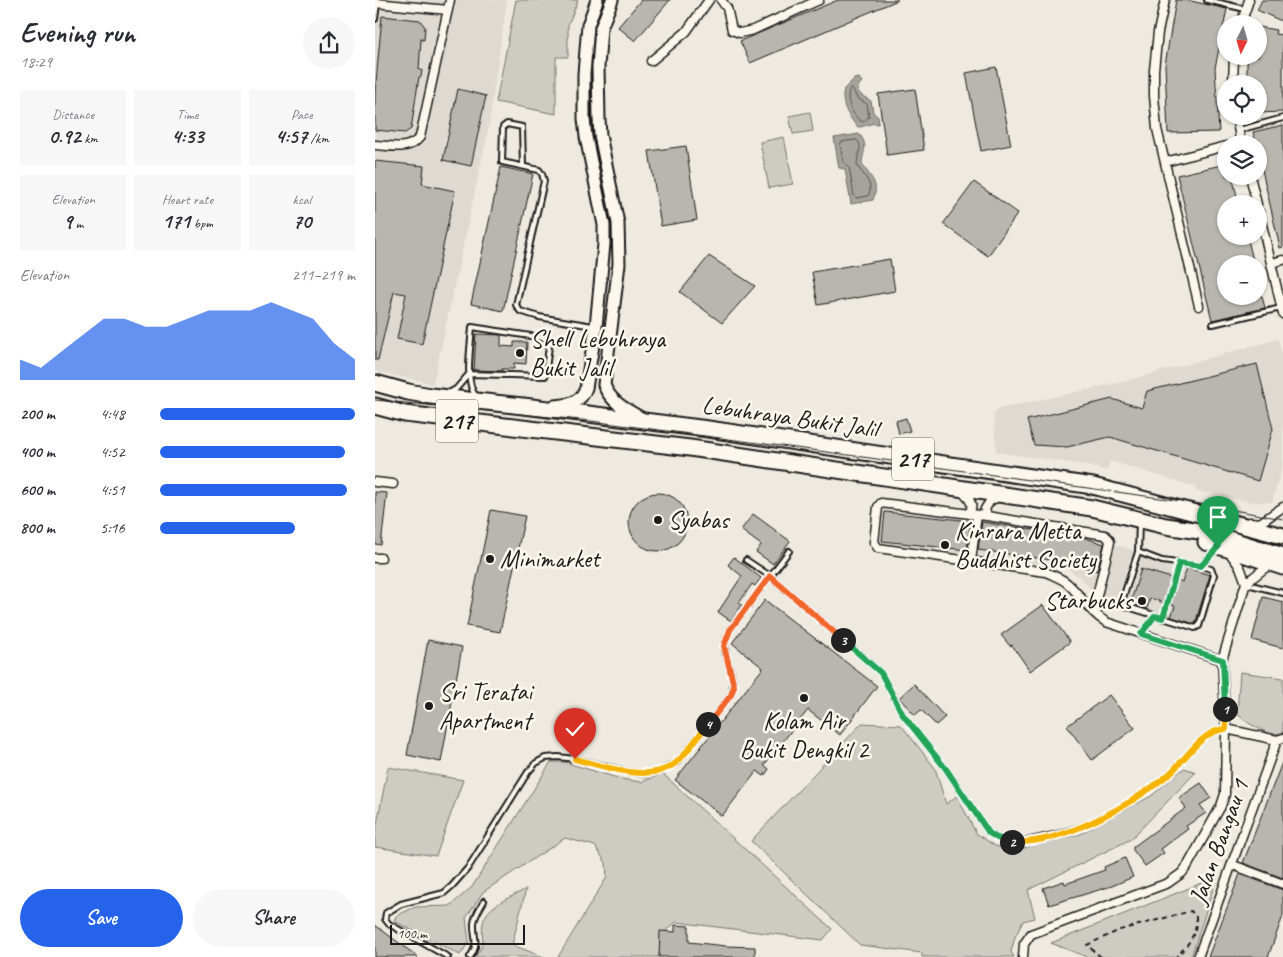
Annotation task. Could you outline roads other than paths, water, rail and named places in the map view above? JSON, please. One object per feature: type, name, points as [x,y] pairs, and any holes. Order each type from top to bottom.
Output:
[{"type":"highway","name":"Lebuhraya Bukit Jalil","points":[[375,383],[431,396],[646,421],[1093,486],[1283,536]]},
{"type":"highway","name":"Lebuhraya Bukit Jalil","points":[[375,406],[414,416],[690,448],[955,486],[1092,508],[1167,526]]},
{"type":"highway","points":[[1167,526],[1223,548],[1279,562]]},
{"type":"highway","points":[[1167,526],[1206,532],[1279,562]]},
{"type":"main road","points":[[532,407],[566,405],[575,402],[584,394],[589,378],[603,260],[604,225],[586,137],[584,74],[587,25],[597,0]]},
{"type":"main road","points":[[612,0],[601,28],[598,67],[600,135],[618,222],[620,246],[604,385],[607,394],[616,403],[646,421]]},
{"type":"main road","points":[[596,327],[610,328]]},
{"type":"street","points":[[375,145],[409,146],[420,137],[450,0]]},
{"type":"street","points":[[651,61],[686,32],[709,0]]},
{"type":"street","points":[[721,0],[727,8],[732,30],[740,33],[753,30],[819,0]]},
{"type":"street","points":[[1165,0],[1158,32],[1154,70],[1157,129],[1199,306]]},
{"type":"street","points":[[1243,15],[1249,0]]},
{"type":"street","points":[[376,3],[448,10]]},
{"type":"street","points":[[1237,125],[1238,135]]},
{"type":"street","points":[[1165,162],[1217,148]]},
{"type":"street","points":[[1267,243],[1282,311]]},
{"type":"street","points":[[1272,263],[1283,260]]},
{"type":"street","points":[[375,482],[393,484]]},
{"type":"street","points":[[955,486],[970,498],[973,514],[971,561]]},
{"type":"street","points":[[987,516],[985,509],[990,501],[1005,494]]},
{"type":"street","points":[[1093,612],[1109,539],[1105,536],[987,516],[881,502],[878,507],[874,542],[878,548],[1046,572],[1061,578],[1097,617],[1106,622],[1223,660]]},
{"type":"street","points":[[1219,519],[1260,523],[1283,507]]},
{"type":"street","points":[[1023,957],[1024,944],[1031,934],[1169,883],[1182,873],[1221,806],[1225,794],[1226,729],[1223,660],[1246,583],[1240,567],[1223,548]]},
{"type":"street","points":[[1246,583],[1279,562]]},
{"type":"street","points":[[1226,729],[1280,739]]},
{"type":"street","name":"Jalan Bangau 1","points":[[1198,957],[1280,739]]},
{"type":"street","points":[[1233,866],[1283,884]]},
{"type":"lane","points":[[1207,0],[1245,9]]},
{"type":"lane","points":[[375,19],[376,3]]},
{"type":"lane","points":[[1238,130],[1283,118]]},
{"type":"lane","points":[[523,166],[524,131],[522,127],[507,124],[503,127],[502,162],[539,170],[544,181],[516,305],[520,311],[539,317],[596,327]]},
{"type":"lane","points":[[1213,324],[1282,311]]},
{"type":"lane","points":[[469,374],[545,376],[549,339],[472,327],[469,374],[471,391],[487,402]]},
{"type":"lane","points":[[431,396],[450,393],[469,374]]},
{"type":"lane","points":[[1138,552],[1162,561],[1211,569],[1214,575],[1199,626],[1195,628],[1155,616],[1125,606],[1122,601],[1138,552],[1139,519]]},
{"type":"lane","points":[[1201,566],[1223,548]]},
{"type":"lane","points":[[448,957],[389,924],[385,919],[386,913],[401,904],[444,893],[452,886],[468,868],[528,772],[536,763],[545,758],[575,759],[645,774],[657,772],[678,762],[731,695],[734,686],[724,646],[726,638],[789,551]]},
{"type":"lane","points":[[746,560],[770,576],[881,673],[903,715],[946,769],[989,833],[1007,842],[1019,842],[1046,837],[1075,829],[1109,814],[1148,790],[1169,774],[1212,732],[1226,729]]},
{"type":"lane","points":[[1163,618],[1179,563]]},
{"type":"lane","points":[[1246,583],[1283,593]]},
{"type":"lane","points":[[1141,634],[1155,616]]},
{"type":"lane","points":[[470,957],[476,943],[475,916],[484,901]]},
{"type":"water","points":[[859,78],[862,82],[859,85],[858,91],[871,101],[873,112],[879,118],[878,124],[858,127],[846,110],[843,99],[844,89],[854,79]]},
{"type":"water","points":[[859,134],[865,145],[862,163],[875,184],[875,194],[873,200],[851,204],[845,169],[839,168],[834,138]]},
{"type":"tram line","points":[[375,400],[591,421],[1189,502],[1283,519]]},
{"type":"place","name":"Shell Lebuhraya Bukit Jalil","points":[[520,353]]},
{"type":"place","name":"Syabas","points":[[658,520]]},
{"type":"place","name":"Kinrara Metta Buddhist Society","points":[[945,545]]},
{"type":"place","name":"Minimarket","points":[[490,559]]},
{"type":"place","name":"Starbucks","points":[[1142,601]]},
{"type":"place","name":"Kolam Air Bukit Dengkil 2","points":[[804,698]]},
{"type":"place","name":"Sri Teratai Apartment","points":[[429,706]]}]
